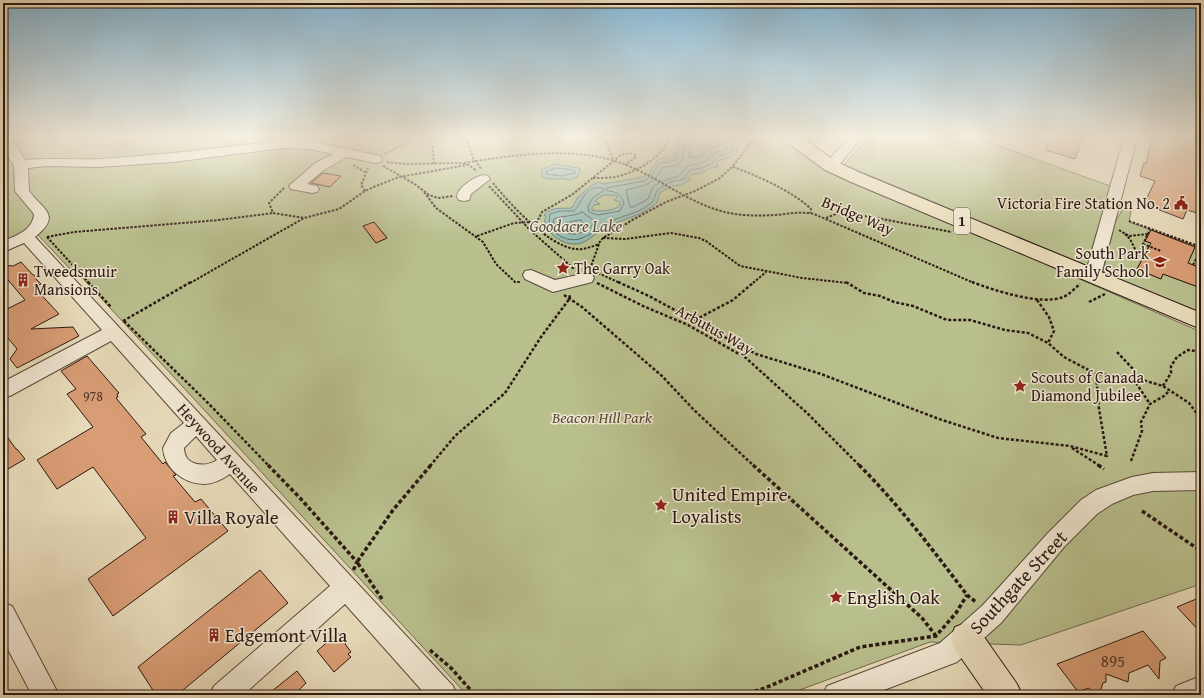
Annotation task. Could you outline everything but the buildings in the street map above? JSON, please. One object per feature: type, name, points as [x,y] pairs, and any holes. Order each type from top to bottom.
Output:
[{"type":"main road","name":"1","points":[[841,171],[1201,321]]},
{"type":"main road","points":[[966,638],[1006,695]]},
{"type":"street","points":[[3,247],[37,237],[40,213],[23,193],[20,184],[21,171]]},
{"type":"street","points":[[312,189],[296,186],[315,171]]},
{"type":"street","points":[[1093,275],[1122,171]]},
{"type":"street","points":[[464,195],[486,177]]},
{"type":"street","name":"Heywood Avenue","points":[[37,237],[118,326],[198,425],[444,695]]},
{"type":"street","points":[[529,279],[564,291],[586,274]]},
{"type":"street","points":[[3,391],[118,326]]},
{"type":"street","points":[[198,425],[180,437],[175,443],[172,451],[183,467],[193,474],[204,475],[218,472],[232,462]]},
{"type":"street","name":"Southgate Street","points":[[836,695],[948,653],[992,614],[1056,540],[1089,507],[1104,497],[1132,486],[1153,482],[1201,481]]},
{"type":"street","points":[[223,695],[346,588]]},
{"type":"street","points":[[3,615],[46,695]]},
{"type":"street","points":[[1185,695],[1201,689]]},
{"type":"path","points":[[393,171],[416,185],[424,192],[436,208],[467,231],[477,236],[486,247],[496,264],[515,282],[529,279]]},
{"type":"path","points":[[386,604],[357,562],[300,498],[216,413],[209,404],[177,374],[118,326],[304,218],[339,209],[365,191],[400,176],[427,171]]},
{"type":"path","name":"Arbutus Way","points":[[476,171],[486,177],[524,222],[559,257],[642,306],[688,325],[727,347],[755,366],[808,414],[879,485],[915,526],[967,595],[956,613],[936,636]]},
{"type":"path","points":[[482,171],[486,177],[531,222],[557,241],[572,248],[579,249],[590,248],[599,244]]},
{"type":"path","points":[[538,228],[536,222],[542,212],[573,194],[602,171]]},
{"type":"path","points":[[593,178],[617,177],[634,171]]},
{"type":"path","name":"Bridge Way","points":[[637,171],[680,196],[721,211],[741,215],[769,215],[799,212],[810,213],[826,218],[960,278],[1000,292],[1037,300],[1050,300],[1062,297],[1093,275]]},
{"type":"path","points":[[728,171],[714,182],[680,196],[634,219],[603,238],[599,244],[596,256],[586,274],[650,296],[756,354],[821,374],[974,431],[998,438],[1070,446],[1107,456],[1099,409],[1096,374]]},
{"type":"path","points":[[743,171],[757,175],[797,198],[811,209],[810,213]]},
{"type":"path","points":[[365,172],[366,174],[361,188],[365,191]]},
{"type":"path","points":[[424,192],[438,198],[464,195]]},
{"type":"path","points":[[37,237],[74,232],[273,214]]},
{"type":"path","points":[[826,218],[836,214],[860,215],[953,232]]},
{"type":"path","points":[[1129,221],[1201,248],[1193,265]]},
{"type":"path","points":[[477,236],[514,223],[531,222]]},
{"type":"path","points":[[1107,226],[1119,230],[1125,234],[1130,239],[1138,255],[1150,229]]},
{"type":"path","points":[[603,238],[625,240],[671,233],[688,236],[706,241],[740,266],[802,278],[846,282],[864,293],[880,296],[894,302],[913,306],[946,320],[970,320],[1006,330],[1028,333],[1048,343],[1064,357],[1096,374],[1132,377],[1163,386],[1189,403],[1201,419]]},
{"type":"path","points":[[1125,234],[1129,236],[1148,234]]},
{"type":"path","points":[[37,237],[113,309]]},
{"type":"path","points":[[1143,244],[1161,251]]},
{"type":"path","points":[[694,320],[733,300],[766,272]]},
{"type":"path","points":[[357,562],[393,510],[455,436],[505,393],[541,336],[564,291],[662,376],[694,410],[801,510],[922,618],[936,636],[860,647],[765,688],[742,695]]},
{"type":"path","points":[[1089,302],[1110,292]]},
{"type":"path","points":[[1037,300],[1049,318],[1054,330],[1048,343]]},
{"type":"path","points":[[1163,386],[1171,373],[1171,366],[1177,357],[1188,350],[1201,352]]},
{"type":"path","points":[[1117,352],[1138,379]]},
{"type":"path","points":[[1132,377],[1135,374]]},
{"type":"path","points":[[1132,377],[1148,398],[1150,404]]},
{"type":"path","points":[[1131,461],[1142,431],[1141,422],[1150,404],[1164,396],[1169,391]]},
{"type":"path","points":[[1070,446],[1104,470]]},
{"type":"path","points":[[1142,510],[1201,551]]},
{"type":"path","points":[[424,646],[451,668],[475,695]]},
{"type":"green space","name":"Beacon Hill Park","points":[[3,171],[852,171],[1050,266],[1201,332],[1201,584],[1021,645],[930,642],[786,695],[467,695],[76,271],[72,271],[36,233],[3,242]]},
{"type":"green space","points":[[857,171],[1067,171],[1113,187],[1088,266]]},
{"type":"green space","points":[[1126,204],[1132,204],[1129,222],[1201,248],[1201,268],[1188,263],[1195,247],[1151,230],[1145,241],[1163,247],[1160,252],[1148,247],[1137,269],[1161,279],[1163,274],[1200,288],[1198,293],[1201,295],[1201,316],[1109,276],[1103,271],[1115,222]]},
{"type":"water","points":[[541,171],[581,171],[577,177],[571,180],[549,179],[542,177]]},
{"type":"water","name":"Goodacre Lake","points":[[651,171],[706,171],[702,173],[692,174],[689,177],[690,180],[681,185],[672,186],[659,193],[655,205],[635,216],[609,226],[584,242],[573,244],[562,241],[555,237],[547,228],[545,224],[546,216],[544,215],[547,212],[557,208],[572,208],[578,197],[592,185],[598,182],[604,184],[642,177],[649,174]],"holes":[[[603,195],[615,195],[618,197],[614,200],[620,202],[618,207],[599,211],[592,210],[594,205],[600,204],[595,201]]]},
{"type":"place","name":"Victoria Fire Station No. 2","points":[[1181,203]]},
{"type":"place","name":"South Park Family School","points":[[1160,262]]},
{"type":"place","name":"The Garry Oak","points":[[563,268]]},
{"type":"place","name":"Tweedsmuir Mansions","points":[[23,280]]},
{"type":"place","name":"Scouts of Canada Diamond Jubilee","points":[[1020,386]]},
{"type":"place","name":"United Empire Loyalists","points":[[661,505]]},
{"type":"place","name":"Villa Royale","points":[[173,517]]},
{"type":"place","name":"English Oak","points":[[836,597]]},
{"type":"place","name":"Edgemont Villa","points":[[214,635]]}]
